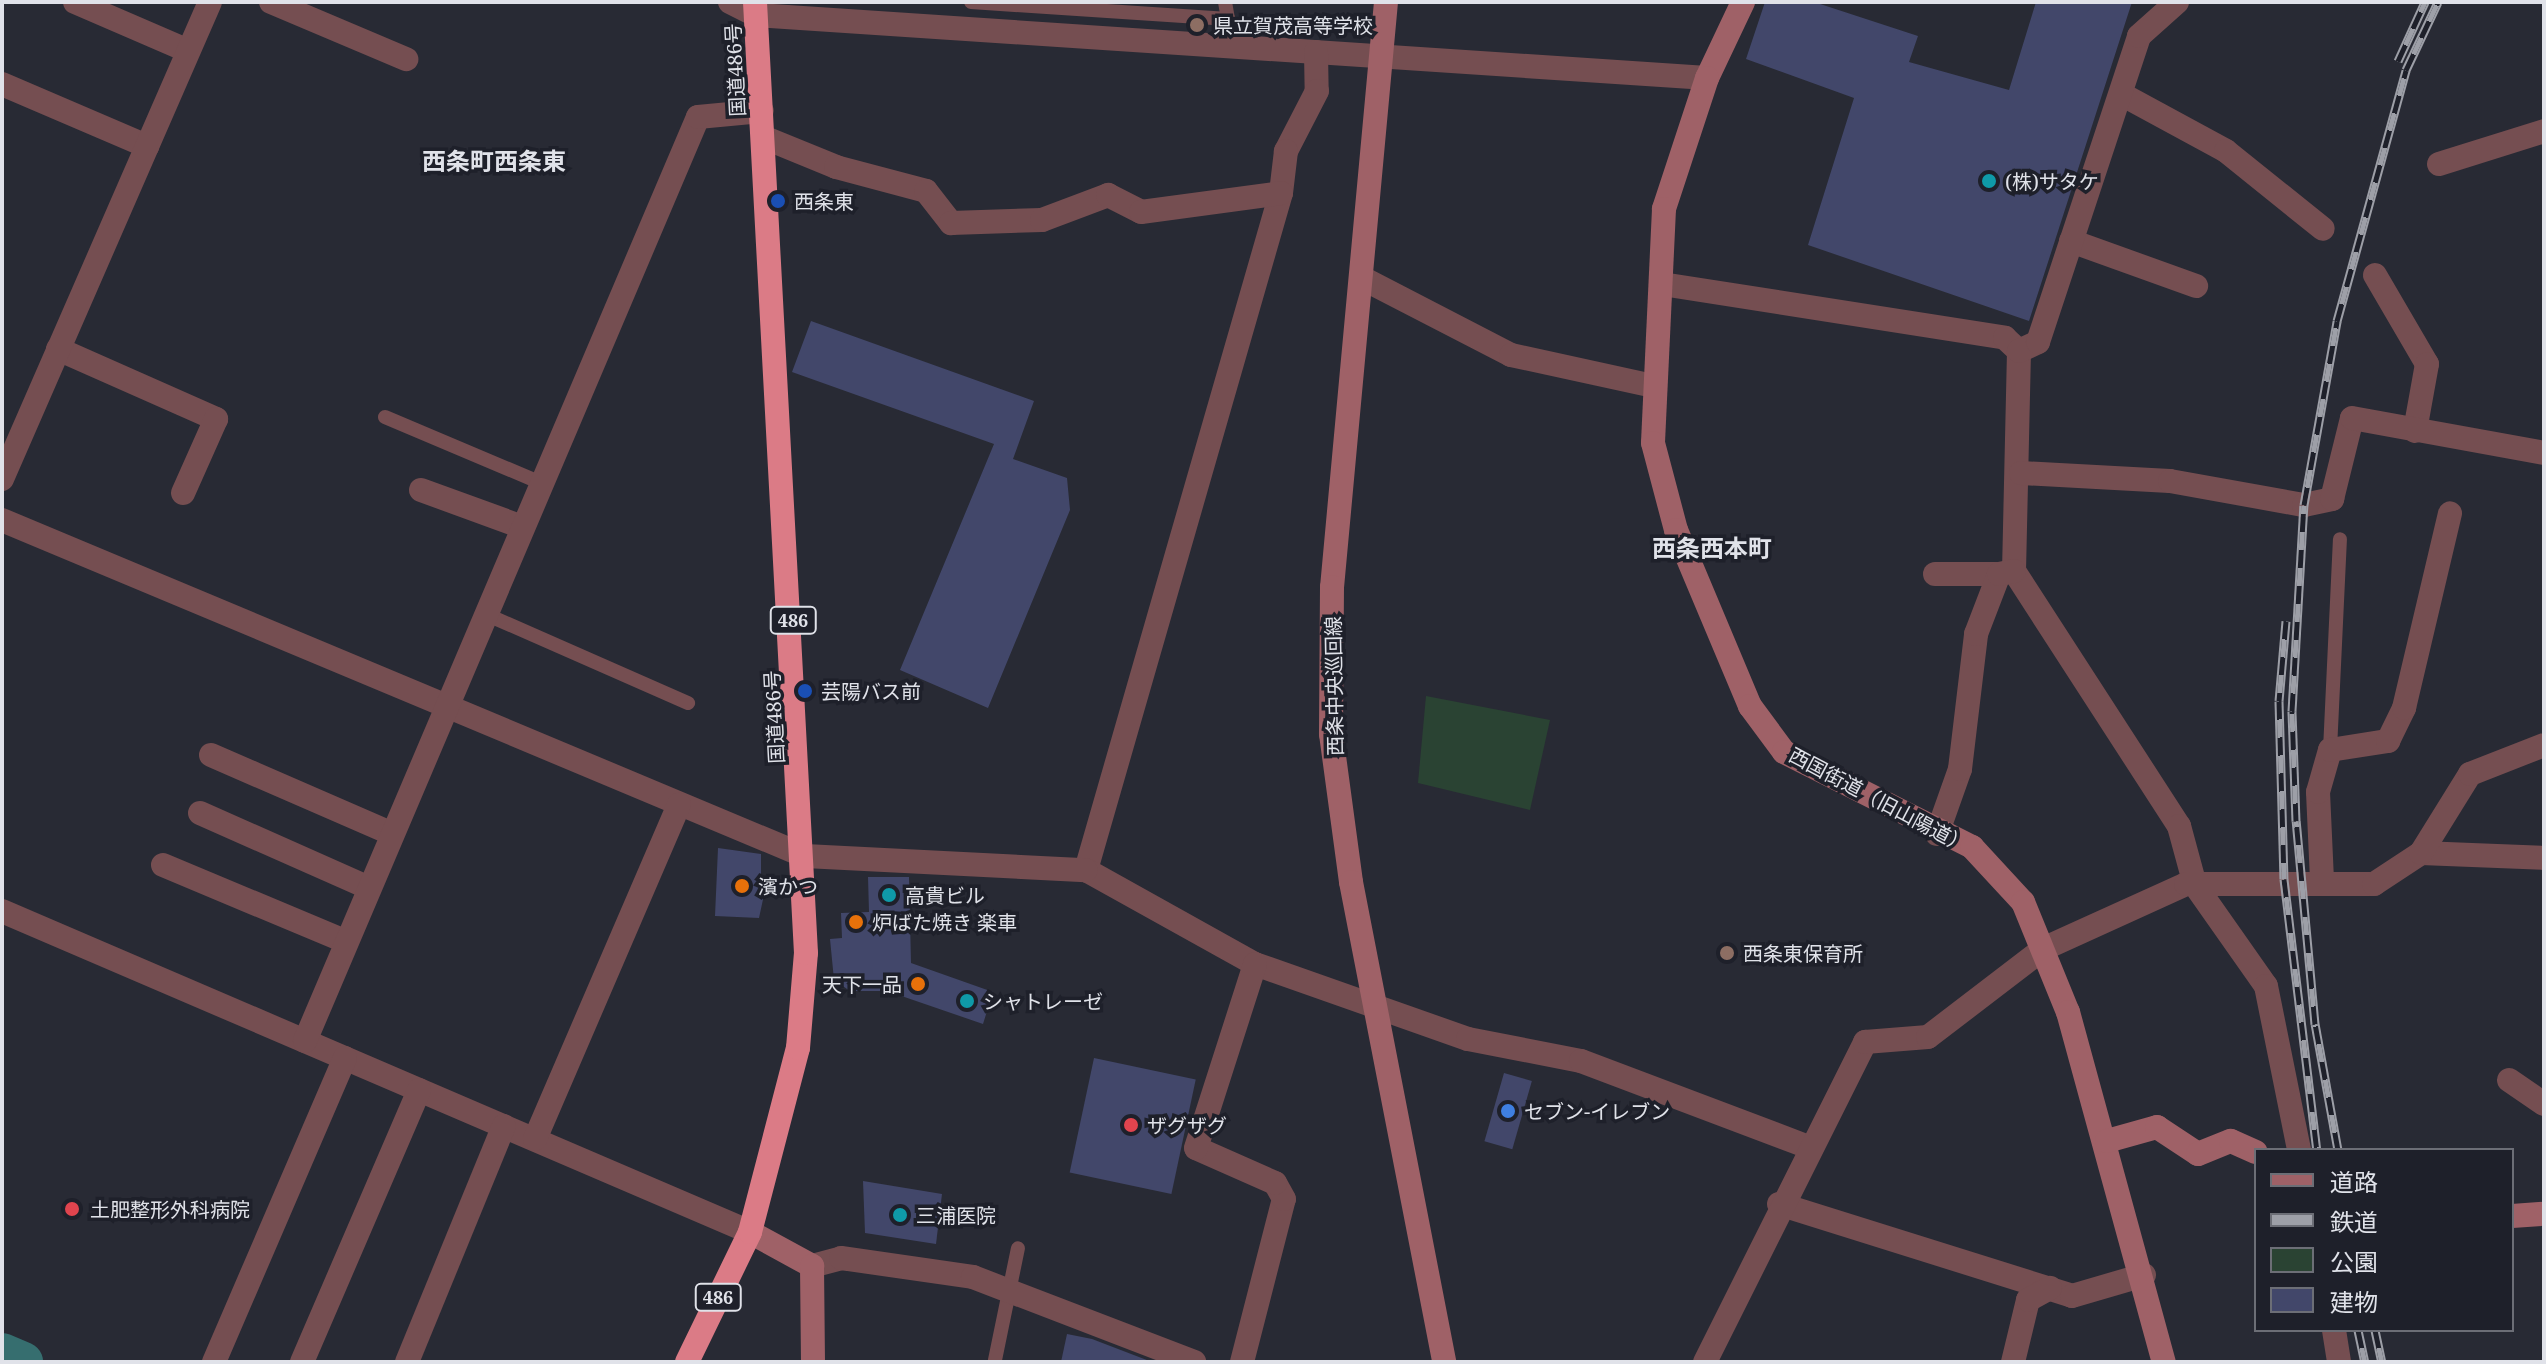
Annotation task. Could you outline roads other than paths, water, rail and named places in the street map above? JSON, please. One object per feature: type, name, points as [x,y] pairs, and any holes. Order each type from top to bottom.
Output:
[{"type":"highway","name":"国道486号","points":[[687,1362],[750,1232],[798,1048],[805,856],[756,8]]},
{"type":"street","points":[[75,2],[188,51]]},
{"type":"street","points":[[2,479],[210,2]]},
{"type":"street","points":[[271,2],[406,59]]},
{"type":"street","points":[[730,2],[756,8],[1227,46],[1707,78]]},
{"type":"street","name":"西条中央巡回線","points":[[1386,2],[1332,587],[1331,734],[1373,1004],[1444,1362]]},
{"type":"street","name":"西国街道（旧山陽道）","points":[[1743,2],[1707,78],[1664,209],[1662,284],[1653,386],[1653,443],[1676,530],[1750,706],[1784,752],[1998,868],[2023,902],[2043,949],[2107,1141],[2164,1362]]},
{"type":"street","points":[[2019,351],[2038,342],[2100,139],[2123,95],[2139,36],[2177,2]]},
{"type":"street","points":[[1086,870],[1281,193],[1286,151],[1317,91],[1316,52]]},
{"type":"street","points":[[2,84],[147,146]]},
{"type":"street","points":[[2123,95],[2226,151],[2323,229]]},
{"type":"street","points":[[305,1041],[441,707],[698,117],[762,111]]},
{"type":"street","points":[[2439,164],[2544,131]]},
{"type":"street","points":[[763,137],[836,167],[926,191],[951,223],[1042,220],[1108,195],[1141,212],[1281,193]]},
{"type":"street","points":[[2071,241],[2196,286]]},
{"type":"street","points":[[2375,275],[2427,364],[2415,431]]},
{"type":"street","points":[[1362,278],[1511,355],[1653,386]]},
{"type":"street","points":[[1662,284],[2005,338],[2019,351],[2021,473],[2007,572],[1976,634],[1960,769],[1937,834]]},
{"type":"street","points":[[58,349],[216,419],[183,493]]},
{"type":"street","points":[[2021,473],[2170,481],[2304,505],[2332,499],[2352,418],[2544,453]]},
{"type":"street","points":[[421,490],[520,526]]},
{"type":"street","points":[[2322,880],[2318,792],[2330,750],[2388,741],[2404,708],[2450,513]]},
{"type":"street","points":[[2,520],[441,707],[805,856],[1086,870],[1255,964],[1468,1039],[1581,1061],[1808,1147]]},
{"type":"street","points":[[1935,574],[2007,572]]},
{"type":"street","points":[[2007,572],[2179,826],[2195,885],[2266,986],[2299,1148]]},
{"type":"street","points":[[1705,1362],[1779,1204],[1808,1147],[1829,1123],[1865,1042],[1928,1037],[2043,949],[2195,885],[2322,880],[2374,884],[2421,853],[2470,774],[2544,745]]},
{"type":"street","points":[[211,755],[390,833]]},
{"type":"street","points":[[535,1139],[679,805]]},
{"type":"street","points":[[200,813],[367,887]]},
{"type":"street","points":[[2421,853],[2544,858]]},
{"type":"street","points":[[163,865],[345,941]]},
{"type":"street","points":[[2,911],[750,1232],[812,1266],[841,1258],[1011,1289],[1194,1362]]},
{"type":"street","points":[[1242,1362],[1284,1199],[1275,1183],[1196,1148],[1255,964]]},
{"type":"street","points":[[214,1362],[345,1058]]},
{"type":"street","points":[[2509,1080],[2544,1104]]},
{"type":"street","points":[[302,1362],[419,1090]]},
{"type":"street","points":[[407,1362],[504,1126]]},
{"type":"street","points":[[2107,1141],[2157,1127],[2198,1154],[2231,1141],[2254,1151]]},
{"type":"street","points":[[1779,1204],[2072,1296],[2144,1275]]},
{"type":"street","points":[[2514,1216],[2544,1214]]},
{"type":"street","points":[[812,1266],[813,1362]]},
{"type":"street","points":[[2013,1362],[2028,1300],[2050,1288]]},
{"type":"street","points":[[2334,1332],[2339,1362]]},
{"type":"lane","points":[[971,2],[1101,6],[1228,19]]},
{"type":"lane","points":[[1225,2],[1227,46]]},
{"type":"lane","points":[[385,417],[539,482]]},
{"type":"lane","points":[[2330,750],[2340,539]]},
{"type":"lane","points":[[483,613],[688,703]]},
{"type":"lane","points":[[995,1360],[1018,1248]]},
{"type":"waterway","points":[[2,1353],[23,1362]]},
{"type":"railway","points":[[2398,61],[2425,2]]},
{"type":"railway","points":[[2338,1148],[2315,1024],[2296,821],[2292,711],[2304,505],[2337,321],[2406,70],[2438,2]]},
{"type":"railway","points":[[2286,621],[2279,701],[2284,879],[2317,1148]]},
{"type":"railway","points":[[2358,1332],[2365,1362]]},
{"type":"railway","points":[[2375,1332],[2382,1362]]},
{"type":"place","name":"県立賀茂高等学校","points":[[1197,25]]},
{"type":"place","name":"(株)サタケ","points":[[1989,181]]},
{"type":"place","name":"西条東","points":[[778,201]]},
{"type":"place","name":"芸陽バス前","points":[[805,691]]},
{"type":"place","name":"濱かつ","points":[[742,886]]},
{"type":"place","name":"高貴ビル","points":[[889,895]]},
{"type":"place","name":"炉ばた焼き 楽車","points":[[856,922]]},
{"type":"place","name":"西条東保育所","points":[[1727,953]]},
{"type":"place","name":"天下一品","points":[[918,984]]},
{"type":"place","name":"シャトレーゼ","points":[[967,1001]]},
{"type":"place","name":"セブン-イレブン","points":[[1508,1111]]},
{"type":"place","name":"ザグザグ","points":[[1131,1125]]},
{"type":"place","name":"土肥整形外科病院","points":[[72,1209]]},
{"type":"place","name":"三浦医院","points":[[900,1215]]},
{"type":"district","name":"西条町西条東","points":[[494,161]]},
{"type":"district","name":"西条西本町","points":[[1712,548]]}]
